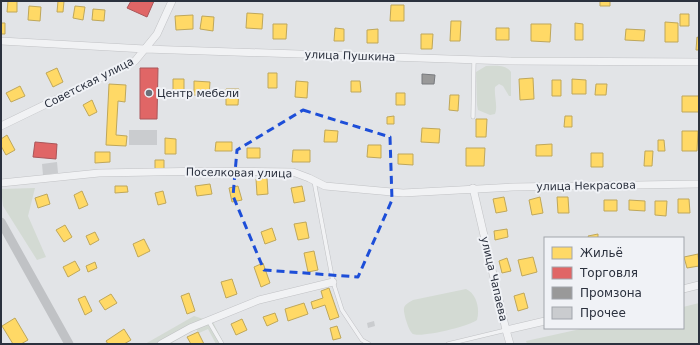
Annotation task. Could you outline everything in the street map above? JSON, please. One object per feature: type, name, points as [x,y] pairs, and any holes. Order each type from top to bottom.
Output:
[{"type":"main road","points":[[1,222],[69,344]]},
{"type":"street","name":"Советская улица","points":[[1,126],[135,61],[158,34],[172,1]]},
{"type":"street","name":"улица Пушкина","points":[[1,41],[146,49],[474,60],[699,62]]},
{"type":"street","name":"Поселковая улица","points":[[1,183],[100,173],[210,171],[293,172],[325,186],[404,193],[450,191],[474,188]]},
{"type":"street","name":"улица Некрасова","points":[[474,188],[699,184]]},
{"type":"street","name":"улица Чапаева","points":[[474,188],[506,330],[544,321]]},
{"type":"street","points":[[160,344],[208,320],[259,300],[333,282]]},
{"type":"street","points":[[684,289],[699,285]]},
{"type":"street","points":[[506,330],[510,344]]},
{"type":"lane","points":[[473,117],[474,60]]},
{"type":"lane","points":[[314,180],[333,282],[342,310],[362,340],[370,344]]},
{"type":"lane","points":[[208,320],[222,344]]},
{"type":"lane","points":[[448,344],[506,330]]},
{"type":"highlighted area","points":[[303,110],[390,137],[392,200],[358,277],[264,270],[233,196],[237,150]]},
{"type":"shaded area","points":[[486,66],[503,67],[509,69],[511,72],[511,96],[509,96],[503,86],[499,84],[495,87],[496,111],[495,114],[490,115],[478,110],[477,105],[476,72]]},
{"type":"shaded area","points":[[35,188],[28,216],[46,257],[37,260],[3,206],[1,189]]},
{"type":"shaded area","points":[[466,289],[473,294],[477,302],[477,320],[465,325],[435,333],[418,335],[411,333],[404,314],[406,304],[413,300]]},
{"type":"shaded area","points":[[699,303],[699,344],[527,344],[526,341],[580,329],[684,329],[684,307]]},
{"type":"shaded area","points":[[194,316],[213,322],[224,344],[216,344],[208,329],[199,333],[196,329],[170,344],[145,344]]},
{"type":"building: Жильё","points":[[8,1],[17,1],[17,12],[7,12]]},
{"type":"building: Жильё","points":[[58,1],[64,1],[63,12],[57,12]]},
{"type":"building: Жильё","points":[[600,1],[610,1],[610,6],[600,6]]},
{"type":"building: Жильё","points":[[391,5],[404,5],[404,21],[390,21]]},
{"type":"building: Жильё","points":[[29,6],[41,7],[40,21],[28,20]]},
{"type":"building: Жильё","points":[[75,6],[85,7],[83,20],[73,18]]},
{"type":"building: Жильё","points":[[93,9],[105,10],[104,21],[92,20]]},
{"type":"building: Жильё","points":[[247,13],[263,14],[262,29],[246,28]]},
{"type":"building: Жильё","points":[[680,14],[689,14],[689,26],[680,26]]},
{"type":"building: Жильё","points":[[193,15],[193,29],[176,30],[175,16]]},
{"type":"building: Жильё","points":[[202,16],[214,17],[213,31],[200,29]]},
{"type":"building: Жильё","points":[[451,21],[461,21],[460,41],[450,41]]},
{"type":"building: Жильё","points":[[665,22],[678,23],[678,42],[665,42]]},
{"type":"building: Жильё","points":[[1,23],[5,23],[5,34],[1,34]]},
{"type":"building: Жильё","points":[[575,23],[583,24],[583,40],[575,40]]},
{"type":"building: Жильё","points":[[273,24],[287,24],[286,39],[273,39]]},
{"type":"building: Жильё","points":[[531,24],[551,24],[550,42],[531,41]]},
{"type":"building: Жильё","points":[[335,28],[344,29],[344,41],[334,41]]},
{"type":"building: Жильё","points":[[496,28],[509,28],[509,40],[496,40]]},
{"type":"building: Жильё","points":[[378,29],[378,43],[367,43],[367,30]]},
{"type":"building: Жильё","points":[[626,29],[645,30],[644,41],[625,40]]},
{"type":"building: Жильё","points":[[421,34],[433,34],[432,49],[421,49]]},
{"type":"building: Жильё","points":[[697,37],[699,38],[699,50],[696,50]]},
{"type":"building: Жильё","points":[[57,68],[63,82],[53,87],[46,73]]},
{"type":"building: Жильё","points":[[268,73],[277,73],[277,88],[268,88]]},
{"type":"building: Жильё","points":[[533,78],[534,99],[520,100],[519,79]]},
{"type":"building: Жильё","points":[[173,79],[184,79],[184,93],[173,93]]},
{"type":"building: Жильё","points":[[572,79],[586,80],[586,94],[572,94]]},
{"type":"building: Жильё","points":[[552,80],[561,80],[561,96],[552,96]]},
{"type":"building: Жильё","points":[[194,81],[210,82],[209,96],[194,95]]},
{"type":"building: Жильё","points":[[296,81],[308,82],[307,98],[295,97]]},
{"type":"building: Жильё","points":[[351,81],[360,81],[361,92],[351,92]]},
{"type":"building: Жильё","points":[[109,84],[126,85],[125,102],[118,101],[116,135],[127,136],[126,146],[106,145]]},
{"type":"building: Жильё","points":[[596,84],[607,84],[606,95],[595,95]]},
{"type":"building: Жильё","points":[[20,86],[25,96],[11,102],[6,93]]},
{"type":"building: Жильё","points":[[226,89],[239,89],[238,105],[226,105]]},
{"type":"building: Жильё","points":[[396,93],[405,93],[405,105],[396,105]]},
{"type":"building: Жильё","points":[[450,95],[459,95],[458,111],[449,110]]},
{"type":"building: Жильё","points":[[682,96],[699,96],[699,112],[682,112]]},
{"type":"building: Жильё","points":[[92,100],[97,112],[89,116],[83,105]]},
{"type":"building: Жильё","points":[[394,116],[394,124],[387,124],[387,117]]},
{"type":"building: Жильё","points":[[565,116],[572,116],[572,127],[564,127]]},
{"type":"building: Жильё","points":[[476,119],[487,119],[486,137],[476,137]]},
{"type":"building: Жильё","points":[[422,128],[440,129],[439,143],[421,142]]},
{"type":"building: Жильё","points":[[325,130],[338,131],[337,142],[324,142]]},
{"type":"building: Жильё","points":[[682,131],[698,131],[697,151],[682,151]]},
{"type":"building: Жильё","points":[[7,135],[15,150],[6,155],[1,146],[1,139]]},
{"type":"building: Жильё","points":[[165,138],[176,139],[176,154],[165,154]]},
{"type":"building: Жильё","points":[[658,140],[664,140],[665,151],[658,151]]},
{"type":"building: Жильё","points":[[216,142],[232,142],[232,151],[215,151]]},
{"type":"building: Жильё","points":[[552,144],[552,156],[536,156],[536,145]]},
{"type":"building: Жильё","points":[[368,145],[381,145],[381,158],[367,157]]},
{"type":"building: Жильё","points":[[247,148],[260,148],[260,158],[247,158]]},
{"type":"building: Жильё","points":[[466,148],[485,148],[484,166],[466,166]]},
{"type":"building: Жильё","points":[[293,150],[310,150],[310,162],[292,162]]},
{"type":"building: Жильё","points":[[645,151],[653,151],[652,166],[644,166]]},
{"type":"building: Жильё","points":[[95,152],[110,152],[110,162],[95,163]]},
{"type":"building: Жильё","points":[[591,153],[603,153],[603,167],[591,167]]},
{"type":"building: Жильё","points":[[398,154],[413,154],[413,165],[398,164]]},
{"type":"building: Жильё","points":[[155,160],[164,160],[164,169],[155,170]]},
{"type":"building: Жильё","points":[[267,178],[268,194],[257,195],[256,179]]},
{"type":"building: Жильё","points":[[210,184],[212,194],[197,196],[195,186]]},
{"type":"building: Жильё","points":[[115,186],[127,186],[128,192],[115,193]]},
{"type":"building: Жильё","points":[[238,186],[242,200],[232,202],[229,188]]},
{"type":"building: Жильё","points":[[302,186],[305,201],[294,203],[291,188]]},
{"type":"building: Жильё","points":[[82,191],[88,205],[79,209],[74,195]]},
{"type":"building: Жильё","points":[[163,191],[166,203],[158,205],[155,193]]},
{"type":"building: Жильё","points":[[47,194],[50,204],[38,208],[35,198]]},
{"type":"building: Жильё","points":[[504,197],[507,211],[496,213],[493,199]]},
{"type":"building: Жильё","points":[[540,197],[543,213],[532,215],[529,200]]},
{"type":"building: Жильё","points":[[557,197],[568,197],[569,213],[558,213]]},
{"type":"building: Жильё","points":[[678,199],[689,199],[690,213],[678,213]]},
{"type":"building: Жильё","points":[[604,200],[617,200],[617,211],[604,211]]},
{"type":"building: Жильё","points":[[629,200],[645,201],[645,211],[629,210]]},
{"type":"building: Жильё","points":[[655,201],[667,201],[666,216],[655,215]]},
{"type":"building: Жильё","points":[[306,222],[309,238],[298,240],[294,224]]},
{"type":"building: Жильё","points":[[65,225],[72,237],[64,242],[56,230]]},
{"type":"building: Жильё","points":[[272,228],[276,240],[265,244],[261,232]]},
{"type":"building: Жильё","points":[[507,229],[508,237],[495,240],[494,231]]},
{"type":"building: Жильё","points":[[95,232],[99,240],[90,245],[86,236]]},
{"type":"building: Жильё","points":[[598,234],[598,237],[588,236]]},
{"type":"building: Жильё","points":[[144,239],[150,251],[138,257],[133,244]]},
{"type":"building: Жильё","points":[[314,251],[318,270],[308,272],[304,253]]},
{"type":"building: Жильё","points":[[698,254],[699,266],[687,268],[684,257]]},
{"type":"building: Жильё","points":[[533,257],[537,272],[522,276],[518,260]]},
{"type":"building: Жильё","points":[[507,258],[511,271],[502,273],[499,261]]},
{"type":"building: Жильё","points":[[75,261],[80,270],[68,277],[63,267]]},
{"type":"building: Жильё","points":[[95,262],[97,268],[88,272],[86,266]]},
{"type":"building: Жильё","points":[[263,263],[270,283],[261,287],[254,267]]},
{"type":"building: Жильё","points":[[232,279],[237,294],[226,298],[221,282]]},
{"type":"building: Жильё","points":[[329,288],[339,317],[330,320],[325,305],[313,309],[311,302],[323,298],[321,291]]},
{"type":"building: Жильё","points":[[189,293],[195,311],[187,314],[181,296]]},
{"type":"building: Жильё","points":[[524,293],[528,308],[518,311],[514,296]]},
{"type":"building: Жильё","points":[[111,294],[117,303],[105,310],[99,301]]},
{"type":"building: Жильё","points":[[85,296],[92,311],[85,315],[78,299]]},
{"type":"building: Жильё","points":[[304,303],[308,314],[288,321],[285,309]]},
{"type":"building: Жильё","points":[[275,313],[278,321],[267,326],[263,317]]},
{"type":"building: Жильё","points":[[15,318],[28,340],[21,344],[13,344],[2,326]]},
{"type":"building: Жильё","points":[[242,319],[247,330],[236,335],[231,324]]},
{"type":"building: Жильё","points":[[337,326],[341,338],[333,340],[330,328]]},
{"type":"building: Жильё","points":[[124,329],[131,340],[124,344],[108,344],[106,341]]},
{"type":"building: Жильё","points":[[198,332],[204,344],[191,344],[187,337]]},
{"type":"building: Торговля","points":[[131,1],[154,1],[147,17],[127,8]]},
{"type":"building: Торговля","name":"Центр мебели","points":[[140,68],[158,68],[157,119],[140,119]]},
{"type":"building: Торговля","points":[[35,142],[57,144],[56,159],[33,157]]},
{"type":"building: Промзона","points":[[422,74],[435,75],[434,84],[422,84]]},
{"type":"building: Прочее","points":[[129,130],[157,130],[157,145],[129,145]]},
{"type":"building: Прочее","points":[[57,162],[58,173],[43,175],[42,164]]},
{"type":"building: Прочее","points":[[374,321],[375,326],[368,328],[367,323]]},
{"type":"place","name":"Центр мебели","points":[[149,93]]}]
